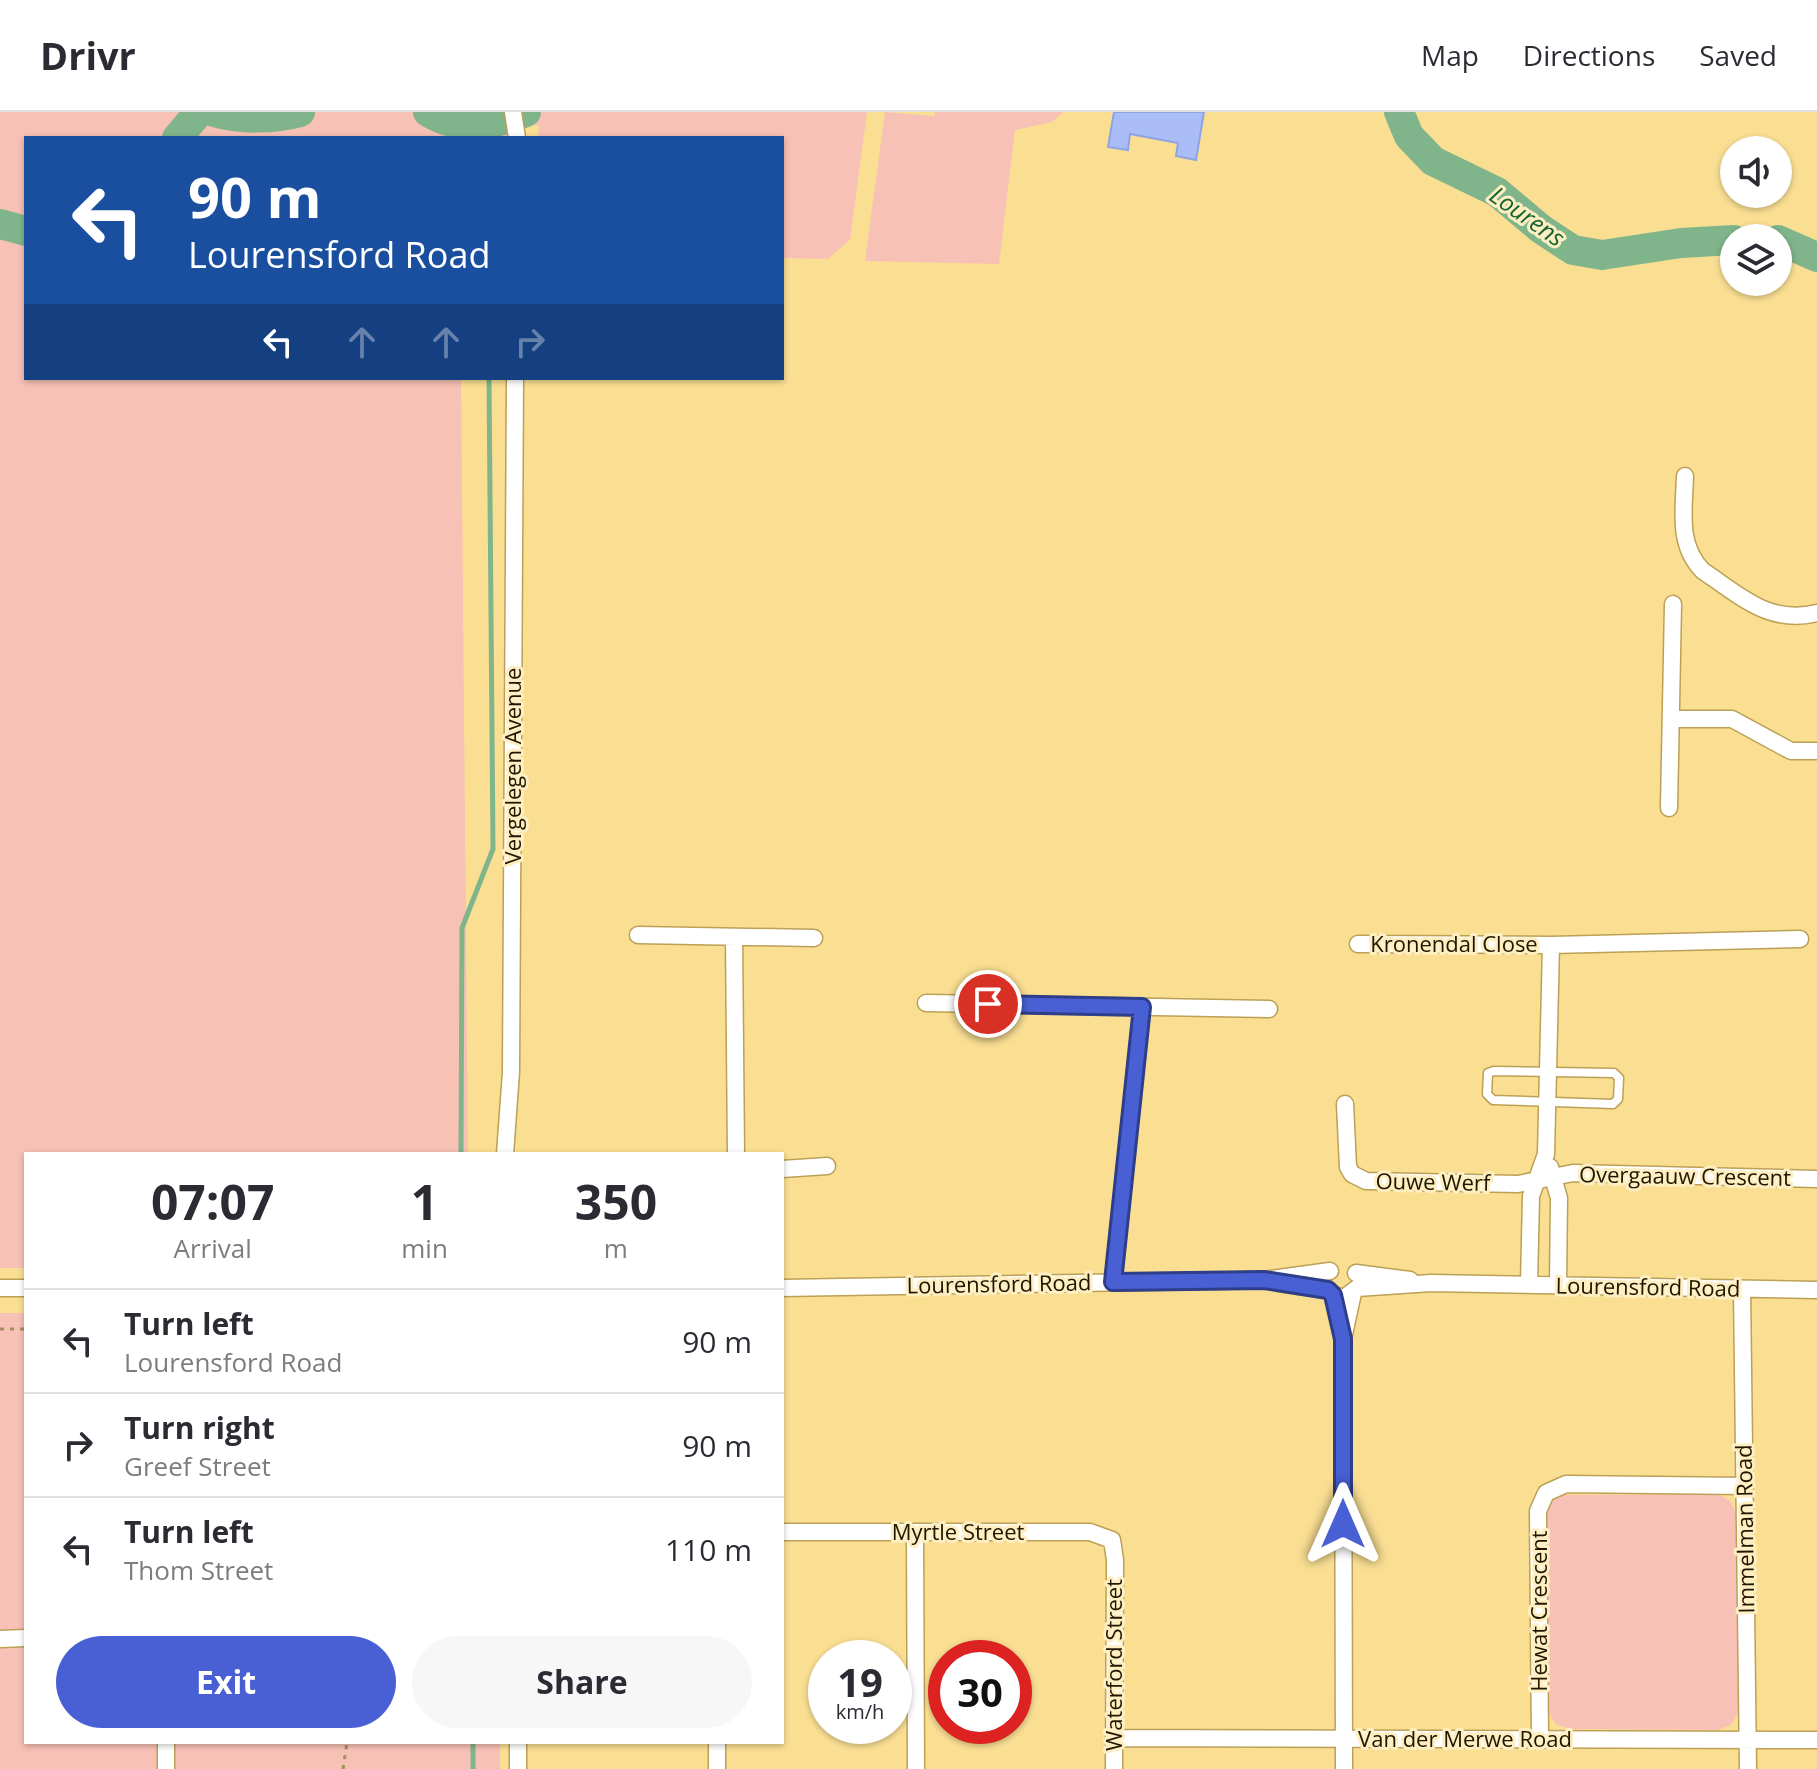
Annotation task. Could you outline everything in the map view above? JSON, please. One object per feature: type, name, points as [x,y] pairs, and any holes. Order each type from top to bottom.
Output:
[{"type":"street","points":[[513,112],[517,136]]},
{"type":"street","name":"Vergelegen Avenue","points":[[505,1152],[511,1072],[515,380]]},
{"type":"street","points":[[1685,476],[1685,544],[1695,564],[1773,614],[1790,618],[1817,613]]},
{"type":"street","points":[[1669,808],[1673,604]]},
{"type":"street","points":[[1671,719],[1732,719],[1791,751],[1817,751]]},
{"type":"street","points":[[638,935],[814,938]]},
{"type":"street","points":[[734,938],[735,1152]]},
{"type":"street","points":[[1529,1284],[1531,1196],[1545,1178],[1551,945],[1800,939]]},
{"type":"street","name":"Kronendal Close","points":[[1358,944],[1551,945]]},
{"type":"street","points":[[926,1003],[1269,1009]]},
{"type":"street","points":[[1113,1282],[1142,1007]]},
{"type":"street","name":"Ouwe Werf","points":[[1345,1104],[1348,1167],[1352,1174],[1366,1181],[1518,1184],[1545,1178]]},
{"type":"street","points":[[784,1169],[827,1166]]},
{"type":"street","name":"Overgaauw Crescent","points":[[1545,1178],[1573,1173],[1817,1179]]},
{"type":"street","points":[[1545,1178],[1559,1198],[1558,1285]]},
{"type":"street","points":[[1343,1339],[1326,1280],[1330,1271],[1338,1266],[1348,1266],[1355,1285],[1343,1339],[1344,1769]]},
{"type":"street","name":"Lourensford Road","points":[[784,1288],[1264,1280],[1330,1271]]},
{"type":"street","name":"Lourensford Road","points":[[1264,1280],[1330,1292]]},
{"type":"street","name":"Lourensford Road","points":[[1355,1285],[1529,1284],[1817,1290]]},
{"type":"street","points":[[1330,1292],[1344,1298],[1355,1285]]},
{"type":"street","points":[[0,1288],[24,1288]]},
{"type":"street","name":"Immelman Road","points":[[1742,1289],[1748,1769]]},
{"type":"street","name":"Hewat Crescent","points":[[1540,1740],[1538,1511],[1546,1493],[1566,1484],[1745,1486]]},
{"type":"street","name":"Myrtle Street","points":[[784,1532],[1090,1532],[1112,1540],[1115,1560]]},
{"type":"street","points":[[915,1532],[916,1769]]},
{"type":"street","name":"Waterford Street","points":[[1114,1769],[1115,1560]]},
{"type":"street","points":[[0,1639],[24,1638]]},
{"type":"street","name":"Van der Merwe Road","points":[[1114,1738],[1817,1740]]},
{"type":"street","points":[[166,1744],[166,1769]]},
{"type":"street","points":[[518,1744],[518,1769]]},
{"type":"street","points":[[717,1744],[717,1769]]},
{"type":"lane","points":[[1490,1072],[1614,1073],[1619,1078],[1618,1099],[1613,1104],[1549,1103],[1493,1100],[1487,1094],[1490,1072]]},
{"type":"path","points":[[0,1329],[24,1329]]},
{"type":"path","points":[[343,1769],[347,1744]]},
{"type":"shaded area","points":[[0,112],[504,112],[507,136],[24,136],[24,380],[461,380],[468,1152],[24,1152],[24,1268],[0,1268]]},
{"type":"shaded area","points":[[867,112],[850,240],[828,259],[784,258],[784,136],[538,136],[539,126],[526,122],[531,114]]},
{"type":"shaded area","points":[[885,112],[934,116],[935,112],[1063,112],[1052,122],[1015,130],[999,264],[865,261]]},
{"type":"shaded area","points":[[0,1313],[24,1313],[24,1744],[500,1744],[500,1769],[0,1769]]},
{"type":"shaded area","points":[[1718,1494],[1730,1501],[1736,1512],[1738,1712],[1731,1725],[1718,1730],[1569,1729],[1556,1724],[1549,1714],[1546,1517],[1551,1502],[1562,1495]]},
{"type":"building","points":[[1114,112],[1204,112],[1196,160],[1176,156],[1178,143],[1130,134],[1128,150],[1108,147]]},
{"type":"waterway","name":"Lourens","points":[[179,136],[199,112]]},
{"type":"waterway","name":"Lourens","points":[[214,112],[257,118],[300,112]]},
{"type":"waterway","name":"Lourens","points":[[428,112],[465,124],[489,123],[526,112]]},
{"type":"waterway","name":"Lourens","points":[[1399,112],[1409,136],[1433,161],[1497,192],[1541,229],[1573,250],[1602,255],[1681,243],[1720,241]]},
{"type":"waterway","points":[[487,125],[487,136]]},
{"type":"waterway","name":"Lourens","points":[[0,224],[24,230]]},
{"type":"waterway","name":"Lourens","points":[[1792,246],[1817,257]]},
{"type":"waterway","points":[[461,1152],[462,928],[493,849],[489,380]]},
{"type":"waterway","points":[[473,1744],[473,1769]]},
{"type":"route","points":[[988,1004],[1142,1007],[1113,1282],[1264,1280],[1328,1290],[1333,1295],[1343,1339],[1343,1524]]}]
